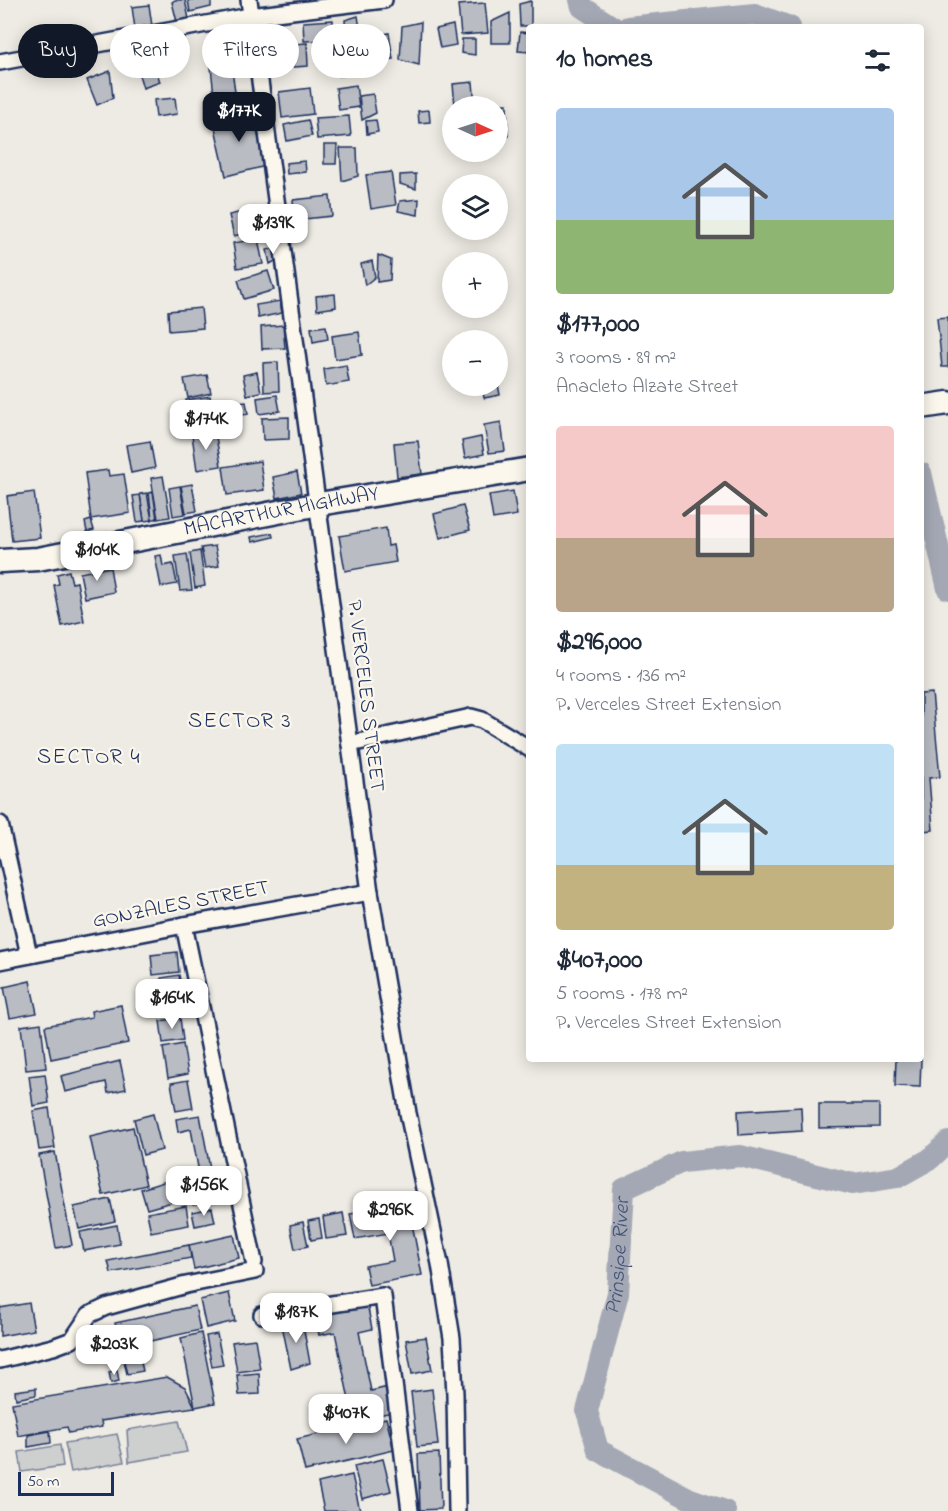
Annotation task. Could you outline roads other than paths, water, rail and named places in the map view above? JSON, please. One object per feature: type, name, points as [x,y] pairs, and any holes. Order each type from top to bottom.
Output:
[{"type":"highway","points":[[924,407],[948,403]]},
{"type":"highway","name":"MACARTHUR HIGHWAY","points":[[0,561],[38,559],[319,504],[526,471]]},
{"type":"street","points":[[0,62],[250,8],[384,0]]},
{"type":"street","name":"P. VERCELES STREET","points":[[250,8],[370,892],[408,1113],[440,1264],[452,1338],[457,1511]]},
{"type":"street","points":[[350,744],[471,717],[482,720],[526,747]]},
{"type":"street","points":[[0,824],[29,956]]},
{"type":"street","name":"GONZALES STREET","points":[[0,961],[370,892]]},
{"type":"street","points":[[0,1360],[54,1347],[72,1340],[89,1315],[106,1306],[255,1267],[184,925]]},
{"type":"street","points":[[262,1315],[383,1296],[410,1511]]},
{"type":"waterway","name":"Prinsipe River","points":[[580,0],[582,7],[608,24]]},
{"type":"waterway","name":"Prinsipe River","points":[[657,24],[755,14],[782,24]]},
{"type":"waterway","name":"Prinsipe River","points":[[924,486],[948,589]]},
{"type":"waterway","name":"Prinsipe River","points":[[725,1511],[690,1499],[598,1450],[587,1411],[618,1293],[624,1189],[682,1162],[740,1156],[853,1184],[898,1177],[930,1159],[948,1142]]},
{"type":"district","name":"SECTOR 3","points":[[240,722]]},
{"type":"district","name":"SECTOR 4","points":[[89,758]]}]
